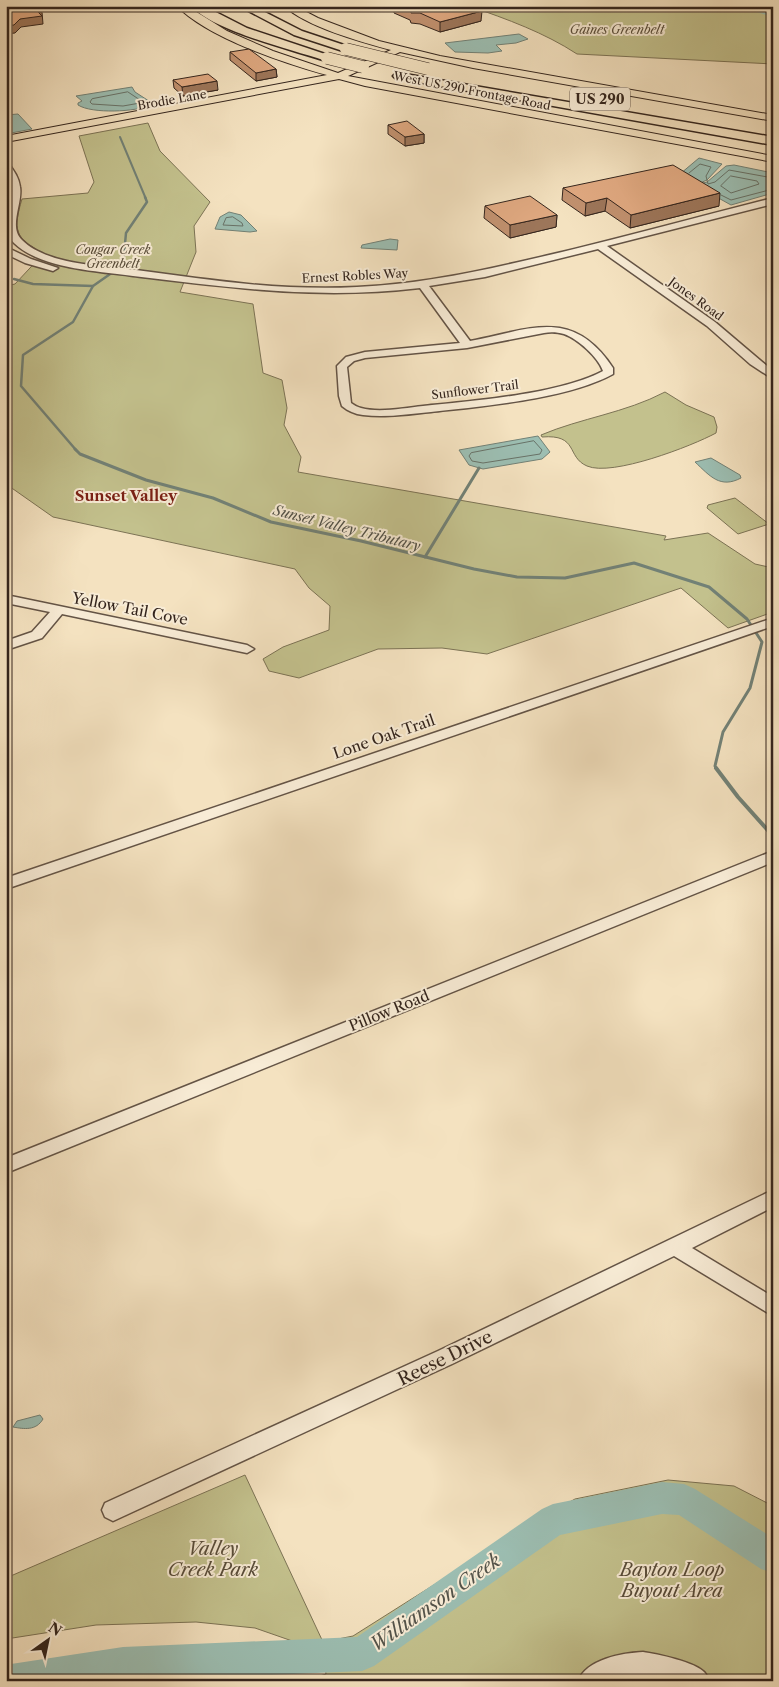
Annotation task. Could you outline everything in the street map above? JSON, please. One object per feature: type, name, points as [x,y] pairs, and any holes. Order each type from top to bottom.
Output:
[{"type":"highway","points":[[196,6],[211,16],[244,31],[312,52]]},
{"type":"highway","name":"US 290","points":[[216,6],[261,31],[327,58],[385,73],[528,100],[773,141]]},
{"type":"highway","name":"US 290","points":[[244,6],[298,33],[428,69],[773,128]]},
{"type":"highway","points":[[277,10],[298,24],[352,48]]},
{"type":"highway","points":[[528,100],[773,154]]},
{"type":"main road","name":"West US 290 Frontage Road","points":[[181,6],[200,20],[233,38],[303,65],[365,83],[773,159]]},
{"type":"main road","name":"West US 290 Frontage Road","points":[[288,6],[323,24],[368,39],[431,56],[773,118]]},
{"type":"main road","points":[[303,65],[322,68],[347,63],[372,50],[375,46],[368,39]]},
{"type":"main road","name":"Brodie Lane","points":[[6,139],[295,86],[339,76],[401,48]]},
{"type":"main road","points":[[385,87],[372,82],[370,78],[385,73],[403,60],[431,56]]},
{"type":"main road","points":[[295,86],[312,77],[311,71],[303,65]]},
{"type":"main road","name":"Brodie Lane","points":[[6,143],[317,86],[336,80],[339,76]]},
{"type":"main road","points":[[317,86],[343,82],[365,83]]},
{"type":"main road","points":[[124,122],[167,109]]},
{"type":"street","name":"Ernest Robles Way","points":[[6,166],[12,173],[16,183],[16,195],[9,223],[10,232],[18,241],[36,252],[51,258],[101,272]]},
{"type":"street","name":"Ernest Robles Way","points":[[6,250],[41,265],[130,276],[218,293],[280,297],[354,297],[424,287],[604,248],[773,201]]},
{"type":"street","name":"Ernest Robles Way","points":[[694,224],[773,206]]},
{"type":"street","name":"Jones Road","points":[[604,248],[711,324],[773,376]]},
{"type":"street","points":[[424,287],[467,345]]},
{"type":"street","name":"Sunflower Trail","points":[[544,330],[563,331],[574,335],[606,363],[609,372],[605,377],[598,380],[529,396],[441,408],[363,412],[346,404],[342,366],[350,359],[467,345],[544,330]]},
{"type":"street","name":"Yellow Tail Cove","points":[[6,599],[247,649]]},
{"type":"street","points":[[6,646],[37,635],[58,611]]},
{"type":"street","name":"Lone Oak Trail","points":[[6,884],[773,622]]},
{"type":"street","name":"Pillow Road","points":[[6,1166],[773,856]]},
{"type":"street","name":"Reese Drive","points":[[114,1510],[352,1403],[773,1198]]},
{"type":"street","points":[[675,1247],[773,1307]]},
{"type":"street","points":[[588,1681],[616,1667],[637,1662],[658,1664],[683,1672],[697,1681]]},
{"type":"green space","name":"Gaines Greenbelt","points":[[469,6],[773,6],[773,64],[577,54],[539,33]]},
{"type":"green space","name":"Cougar Creek Greenbelt","points":[[148,123],[160,151],[210,202],[194,226],[196,252],[180,292],[253,304],[263,373],[282,380],[287,408],[284,425],[301,457],[298,472],[666,536],[664,540],[708,533],[755,564],[773,568],[773,612],[728,628],[681,588],[487,654],[442,648],[378,649],[299,678],[269,671],[263,659],[283,647],[329,630],[330,606],[309,588],[295,569],[53,517],[6,484],[6,286],[15,284],[44,253],[27,243],[18,232],[17,218],[22,199],[88,193],[94,182],[79,136]]},
{"type":"green space","points":[[665,392],[686,405],[714,417],[717,427],[716,433],[652,459],[632,464],[599,468],[587,466],[581,462],[567,442],[562,439],[542,437],[541,435],[634,405]]},
{"type":"green space","points":[[735,498],[769,524],[738,534],[707,508],[708,505]]},
{"type":"green space","name":"Bayton Loop Buyout Area","points":[[245,1475],[323,1642],[353,1636],[535,1521],[575,1499],[668,1480],[734,1486],[773,1506],[773,1681],[304,1681],[326,1674],[322,1642],[298,1643],[255,1628],[196,1622],[96,1625],[6,1639],[6,1578]]},
{"type":"water","points":[[519,34],[528,39],[516,43],[496,45],[502,51],[488,53],[455,52],[445,43]]},
{"type":"water","points":[[132,87],[135,92],[152,103],[151,105],[135,109],[103,111],[78,105],[82,101],[76,96]]},
{"type":"water","points":[[18,114],[32,129],[6,134],[6,115]]},
{"type":"water","points":[[699,158],[722,164],[707,180],[700,183],[680,174]]},
{"type":"water","points":[[734,165],[773,173],[773,193],[731,205],[695,185],[707,182],[726,166]]},
{"type":"water","points":[[229,212],[241,215],[257,231],[215,229],[220,217]]},
{"type":"water","points":[[390,239],[398,240],[397,250],[361,248],[362,245]]},
{"type":"water","points":[[538,436],[550,452],[542,459],[483,469],[469,465],[459,450]]},
{"type":"water","points":[[711,458],[740,475],[741,478],[734,481],[721,481],[711,476],[695,462]]},
{"type":"water","points":[[40,1415],[43,1419],[37,1426],[25,1429],[13,1427],[17,1421]]},
{"type":"building","points":[[6,6],[35,6],[42,12],[38,12],[42,16],[20,19],[14,25],[6,26]]},
{"type":"building","points":[[403,6],[471,6],[482,11],[440,22],[420,13],[411,13],[411,9]]},
{"type":"building","points":[[249,49],[276,69],[256,73],[230,52]]},
{"type":"building","points":[[208,74],[217,81],[182,87],[173,80]]},
{"type":"building","points":[[407,121],[424,134],[405,137],[388,125]]},
{"type":"building","points":[[673,165],[720,193],[631,215],[607,198],[586,203],[563,188]]},
{"type":"building","points":[[530,196],[557,215],[510,225],[485,206]]},
{"type":"waterway","points":[[762,6],[760,10],[773,14]]},
{"type":"waterway","name":"Sunset Valley Tributary","points":[[120,137],[146,199]]},
{"type":"waterway","name":"Sunset Valley Tributary","points":[[93,286],[123,265],[126,233],[147,202],[145,197]]},
{"type":"waterway","points":[[14,279],[33,284],[93,286]]},
{"type":"waterway","name":"Sunset Valley Tributary","points":[[76,450],[21,386],[23,355],[73,322],[93,286]]},
{"type":"waterway","name":"Sunset Valley Tributary","points":[[76,450],[80,454],[146,480],[213,498],[271,522],[425,557]]},
{"type":"waterway","points":[[425,557],[479,468]]},
{"type":"waterway","name":"Sunset Valley Tributary","points":[[425,557],[517,577],[565,578],[634,563],[709,587],[747,619],[762,642],[750,688],[723,732],[715,766],[717,769]]},
{"type":"waterway","name":"Sunset Valley Tributary","points":[[716,768],[738,797],[773,836]]},
{"type":"waterway","name":"Williamson Creek","points":[[11,1681],[123,1664],[362,1654],[553,1520],[662,1498],[684,1500],[773,1557]]},
{"type":"district","name":"Sunset Valley","points":[[126,496]]},
{"type":"park label","name":"Valley Creek Park","points":[[213,1559]]}]
